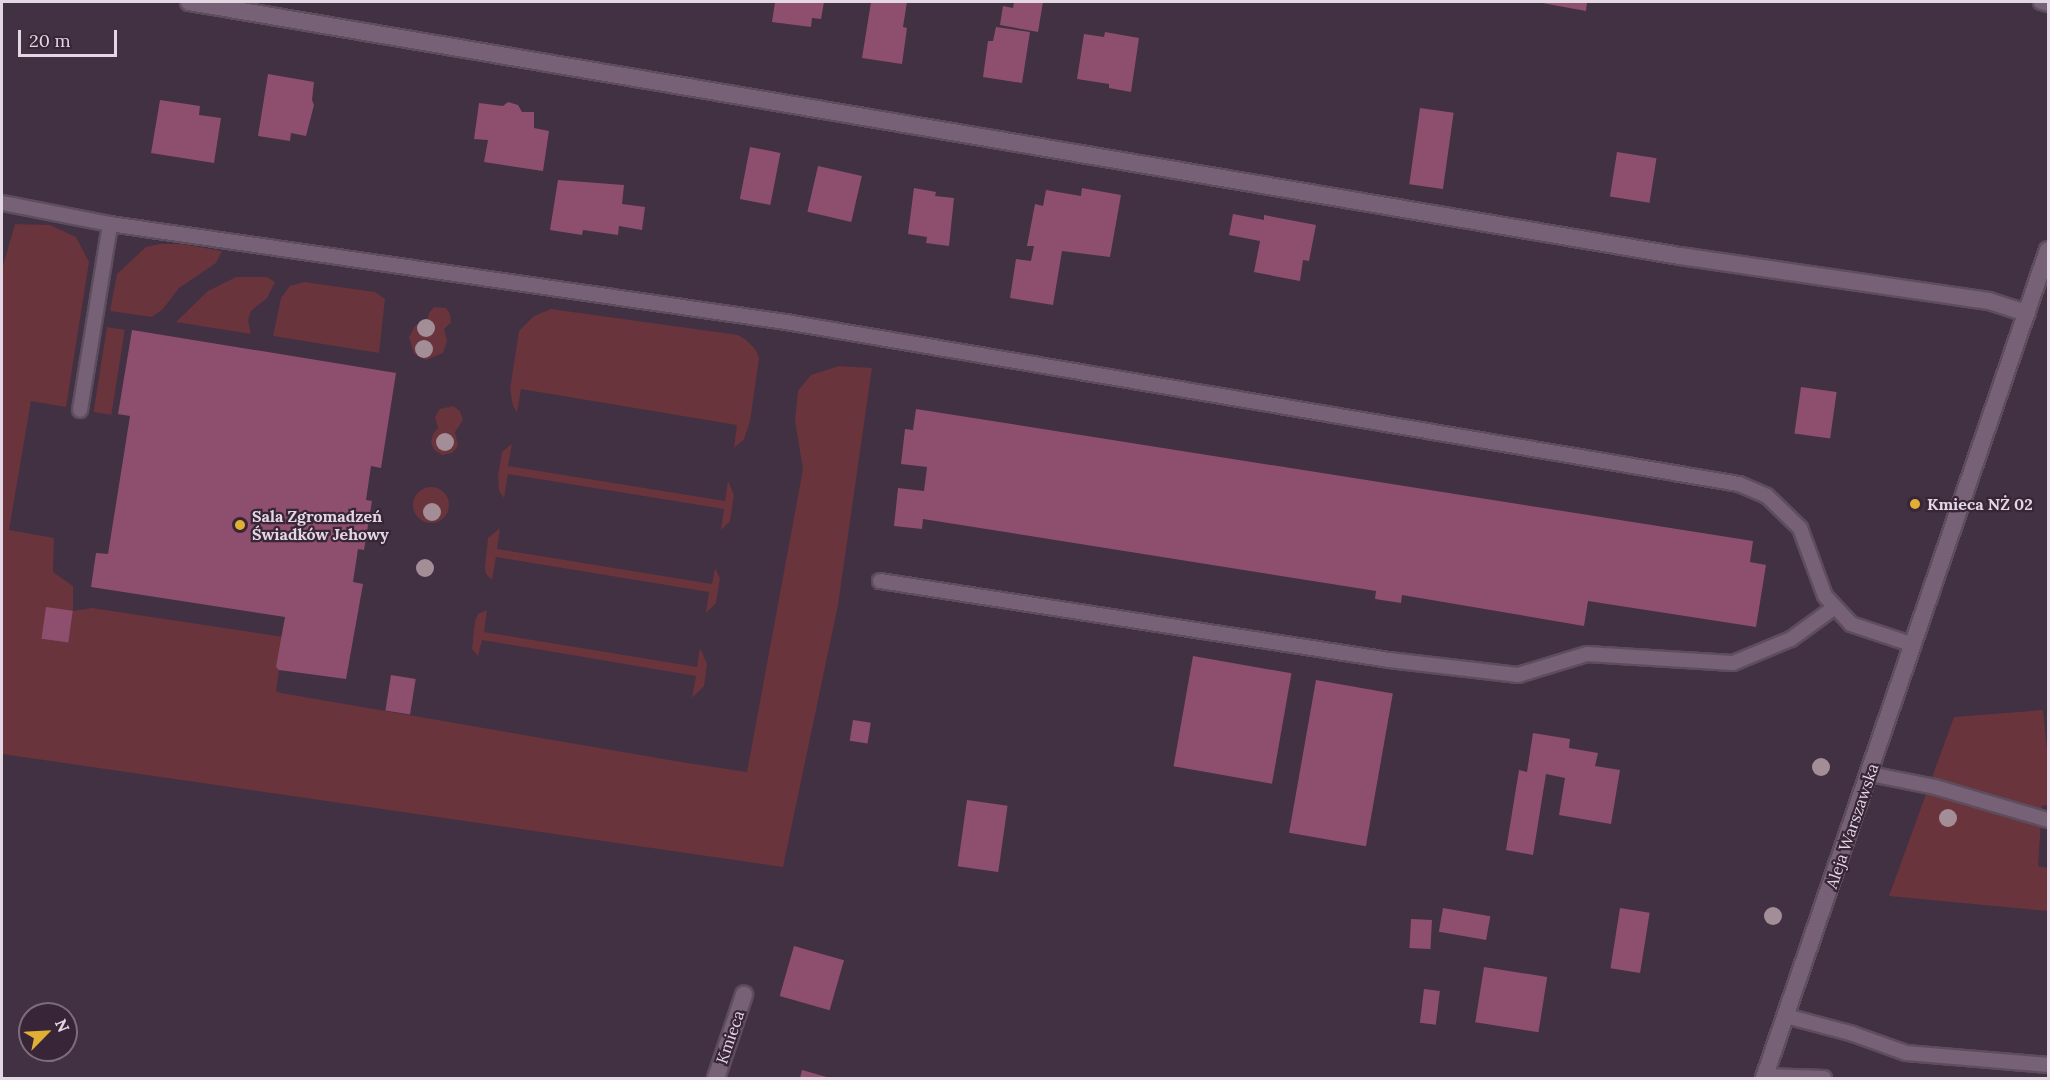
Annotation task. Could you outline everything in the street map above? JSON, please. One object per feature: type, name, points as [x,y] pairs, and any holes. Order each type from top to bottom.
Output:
[{"type":"street","points":[[189,2],[1680,256],[1989,301],[2027,313]]},
{"type":"street","name":"Aleja Warszawska","points":[[1765,1077],[2027,313],[2043,282],[2049,250]]},
{"type":"street","name":"Kmieca","points":[[716,1078],[744,995]]},
{"type":"lane","points":[[2041,2],[2049,4]]},
{"type":"lane","points":[[2,203],[110,224],[786,322],[1739,484],[1767,496],[1800,528],[1825,596],[1851,624],[1914,645]]},
{"type":"lane","points":[[80,410],[110,224]]},
{"type":"lane","points":[[879,580],[1389,660],[1518,675],[1587,654],[1732,663],[1791,639],[1835,607]]},
{"type":"lane","points":[[1870,774],[1935,787],[2049,820]]},
{"type":"lane","points":[[1786,1016],[1853,1034],[1906,1053],[2049,1065]]},
{"type":"lane","points":[[1765,1077],[1824,1078]]},
{"type":"shaded area","points":[[15,224],[50,225],[76,237],[89,262],[66,407],[31,401],[9,530],[54,538],[53,572],[73,586],[73,611],[92,608],[284,637],[276,691],[281,693],[681,762],[747,772],[803,469],[795,421],[798,391],[811,375],[839,366],[872,368],[838,605],[783,867],[2,754],[2,269]]},
{"type":"shaded area","points":[[160,244],[182,244],[222,251],[216,263],[179,288],[163,309],[152,317],[110,311],[117,274],[146,247]]},
{"type":"shaded area","points":[[236,277],[267,277],[275,282],[267,298],[251,311],[248,320],[251,334],[176,322],[208,291]]},
{"type":"shaded area","points":[[304,282],[375,292],[385,299],[379,353],[273,336],[281,298],[290,286]]},
{"type":"shaded area","points":[[434,307],[446,308],[451,322],[444,329],[447,341],[443,353],[426,360],[414,354],[409,337],[415,326],[427,321]]},
{"type":"shaded area","points":[[551,309],[738,335],[745,339],[756,350],[759,359],[750,421],[744,439],[734,448],[737,425],[521,389],[517,412],[513,406],[510,389],[519,331],[534,316]]},
{"type":"shaded area","points":[[107,327],[125,330],[111,415],[94,412]]},
{"type":"shaded area","points":[[453,406],[460,411],[463,420],[455,432],[458,446],[452,453],[442,455],[434,450],[431,442],[438,428],[435,417],[440,409]]},
{"type":"shaded area","points":[[512,444],[508,466],[725,501],[728,481],[734,495],[730,521],[721,530],[724,509],[508,474],[504,498],[499,491],[498,476],[502,452]]},
{"type":"shaded area","points":[[431,487],[444,492],[449,505],[444,518],[431,523],[418,518],[413,505],[418,492]]},
{"type":"shaded area","points":[[500,528],[497,549],[712,584],[715,568],[720,578],[716,603],[706,613],[709,592],[496,557],[492,580],[486,574],[485,567],[488,538]]},
{"type":"shaded area","points":[[487,610],[484,632],[697,667],[700,648],[707,664],[704,686],[692,698],[696,676],[482,640],[478,656],[472,649],[475,621],[478,614]]},
{"type":"shaded area","points":[[2043,710],[2048,760],[2048,805],[2042,806],[2038,866],[2048,868],[2048,911],[1889,896],[1954,717]]},
{"type":"building","points":[[775,2],[824,2],[821,19],[812,18],[811,27],[772,22]]},
{"type":"building","points":[[871,2],[907,2],[903,27],[907,28],[902,64],[862,58]]},
{"type":"building","points":[[1014,2],[1043,2],[1038,32],[1000,25],[1003,6],[1013,8]]},
{"type":"building","points":[[1537,2],[1587,2],[1586,11]]},
{"type":"building","points":[[996,27],[1030,32],[1022,83],[983,77],[988,41],[993,41]]},
{"type":"building","points":[[1105,32],[1139,38],[1131,92],[1109,88],[1109,84],[1077,79],[1084,34],[1104,37]]},
{"type":"building","points":[[268,74],[314,82],[312,100],[314,105],[306,136],[291,133],[290,141],[258,136]]},
{"type":"building","points":[[160,100],[200,106],[199,115],[221,118],[214,163],[151,153]]},
{"type":"building","points":[[508,102],[518,105],[522,112],[534,112],[534,128],[549,131],[543,171],[484,162],[488,140],[474,139],[479,103],[503,106]]},
{"type":"building","points":[[1420,108],[1454,113],[1443,189],[1409,184]]},
{"type":"building","points":[[750,147],[780,153],[770,205],[740,199]]},
{"type":"building","points":[[1617,152],[1657,158],[1649,203],[1610,196]]},
{"type":"building","points":[[818,166],[862,176],[851,222],[807,212]]},
{"type":"building","points":[[558,180],[624,185],[622,204],[645,207],[642,230],[619,226],[618,235],[583,230],[582,235],[550,230]]},
{"type":"building","points":[[914,188],[936,192],[935,196],[954,198],[949,246],[926,243],[927,237],[908,234]]},
{"type":"building","points":[[1082,188],[1121,195],[1110,257],[1062,251],[1053,305],[1010,298],[1016,259],[1031,261],[1034,246],[1027,246],[1035,204],[1043,206],[1046,190],[1081,196]]},
{"type":"building","points":[[1233,214],[1264,220],[1264,215],[1316,225],[1309,261],[1303,260],[1300,281],[1254,272],[1260,241],[1229,235]]},
{"type":"building","name":"Sala Zgromadzeń Świadków Jehowy","points":[[132,330],[396,373],[381,468],[371,466],[366,500],[372,501],[364,550],[358,549],[353,582],[363,584],[346,679],[279,670],[276,667],[285,617],[91,587],[96,553],[108,554],[130,416],[118,414]]},
{"type":"building","points":[[1801,387],[1837,392],[1830,439],[1794,434]]},
{"type":"building","points":[[916,409],[1753,541],[1750,562],[1766,565],[1756,627],[1588,601],[1584,626],[1402,595],[1401,603],[1375,599],[1376,591],[923,519],[922,529],[894,526],[898,488],[924,491],[927,467],[901,464],[905,429],[913,430]]},
{"type":"building","points":[[46,607],[73,611],[68,642],[42,639]]},
{"type":"building","points":[[1193,656],[1291,673],[1272,784],[1174,766]]},
{"type":"building","points":[[391,675],[416,679],[410,714],[385,711]]},
{"type":"building","points":[[1316,680],[1393,694],[1366,846],[1289,833]]},
{"type":"building","points":[[853,720],[871,723],[867,744],[850,741]]},
{"type":"building","points":[[1533,733],[1570,739],[1569,748],[1598,753],[1595,766],[1620,770],[1611,824],[1559,815],[1565,778],[1546,774],[1533,855],[1506,850],[1519,770],[1527,772]]},
{"type":"building","points":[[967,800],[1008,806],[998,872],[958,866]]},
{"type":"building","points":[[1443,908],[1490,916],[1486,940],[1439,932]]},
{"type":"building","points":[[1620,908],[1650,913],[1640,973],[1610,968]]},
{"type":"building","points":[[1411,919],[1432,920],[1430,949],[1409,948]]},
{"type":"building","points":[[794,946],[844,960],[830,1010],[780,996]]},
{"type":"building","points":[[1484,967],[1547,977],[1538,1032],[1475,1022]]},
{"type":"building","points":[[1424,989],[1440,991],[1436,1025],[1420,1023]]},
{"type":"building","points":[[802,1070],[830,1078],[800,1078]]},
{"type":"place","name":"Kmieca NŻ 02","points":[[1915,504]]},
{"type":"place","name":"Sala Zgromadzeń Świadków Jehowy","points":[[240,525]]}]
